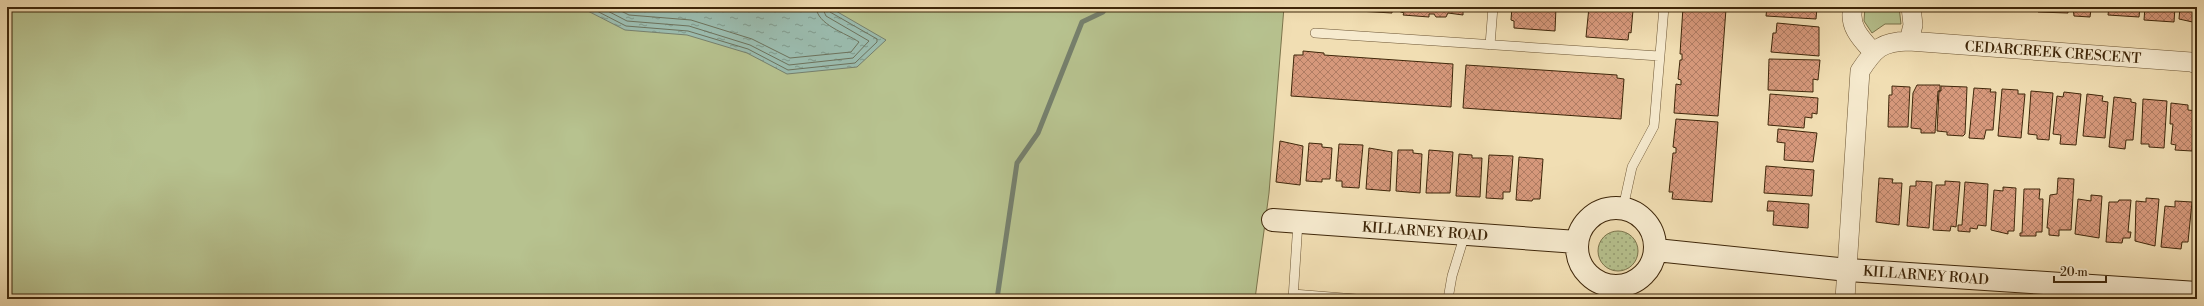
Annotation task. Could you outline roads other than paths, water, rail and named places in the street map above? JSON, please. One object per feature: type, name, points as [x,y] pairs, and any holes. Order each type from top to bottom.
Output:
[{"type":"street","points":[[1845,299],[1860,71],[1873,52],[1856,32],[1852,24],[1853,7]]},
{"type":"street","points":[[1909,41],[1913,25],[1911,7]]},
{"type":"street","name":"CEDARCREEK CRESCENT","points":[[1873,52],[1887,44],[1909,41],[2191,62],[2197,64]]},
{"type":"street","points":[[1609,208],[1623,208],[1632,211],[1644,219],[1652,230],[1656,250],[1652,266],[1643,277],[1617,293],[1589,276],[1579,260],[1577,242],[1586,222],[1596,213],[1609,208]]},
{"type":"street","name":"KILLARNEY ROAD","points":[[1272,220],[1577,242]]},
{"type":"street","name":"KILLARNEY ROAD","points":[[1656,250],[1848,270],[2197,293]]},
{"type":"lane","points":[[1490,45],[1492,7]]},
{"type":"lane","points":[[1623,208],[1632,167],[1654,126],[1664,7]]},
{"type":"lane","points":[[1315,34],[1659,56]]},
{"type":"lane","points":[[1298,222],[1293,296],[1356,299]]},
{"type":"lane","points":[[1448,299],[1452,276],[1465,234]]},
{"type":"water","points":[[580,7],[829,7],[886,40],[857,67],[787,74],[747,53],[687,35],[625,30]]},
{"type":"waterway","points":[[997,299],[1017,163],[1038,133],[1082,22],[1103,12],[1106,7]]}]
